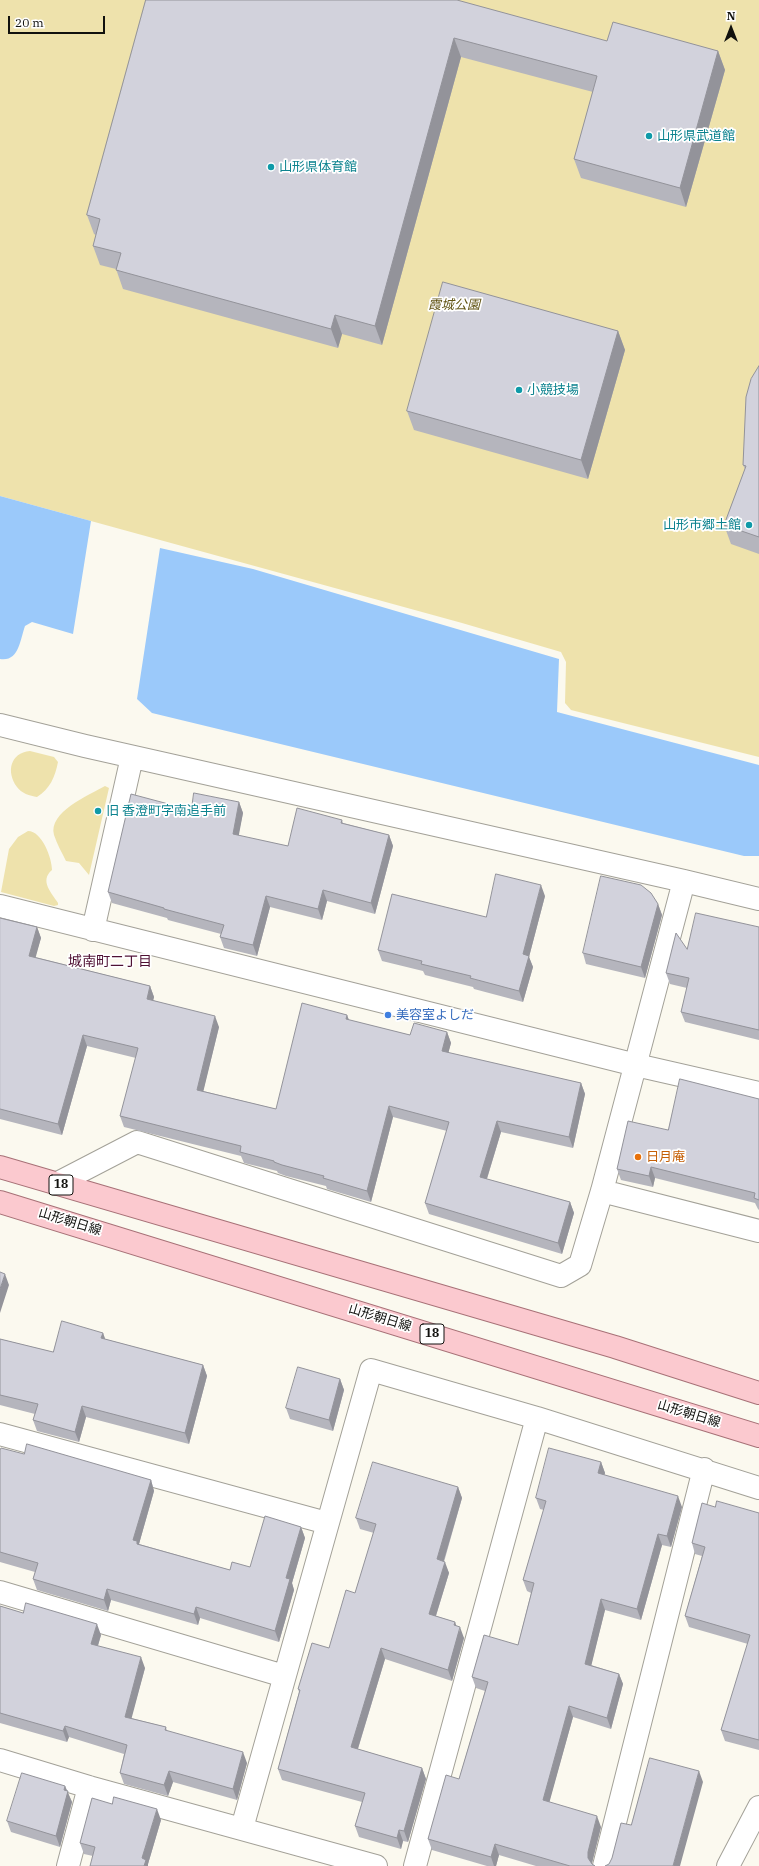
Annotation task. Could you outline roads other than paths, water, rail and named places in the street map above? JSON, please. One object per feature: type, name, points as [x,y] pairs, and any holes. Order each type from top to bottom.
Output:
[{"type":"main road","name":"18","points":[[0,1167],[607,1345],[759,1393]]},
{"type":"main road","name":"山形朝日線","points":[[0,1202],[105,1233],[759,1436]]},
{"type":"street","points":[[0,725],[132,757],[759,899]]},
{"type":"street","points":[[93,930],[132,757]]},
{"type":"street","points":[[56,1184],[137,1142],[561,1276],[580,1265],[602,1191],[684,881]]},
{"type":"street","points":[[0,906],[636,1065],[759,1093]]},
{"type":"street","points":[[602,1191],[759,1231]]},
{"type":"street","points":[[242,1828],[371,1370],[704,1469],[759,1488]]},
{"type":"street","points":[[415,1866],[536,1418]]},
{"type":"street","points":[[0,1434],[327,1523]]},
{"type":"street","points":[[604,1866],[704,1469]]},
{"type":"street","points":[[0,1592],[284,1676]]},
{"type":"street","points":[[0,1760],[89,1787],[376,1866]]},
{"type":"street","points":[[68,1866],[89,1787]]},
{"type":"street","points":[[728,1866],[759,1807]]},
{"type":"water","points":[[0,496],[91,521],[73,634],[32,622],[25,626],[15,654],[6,659],[0,659]]},
{"type":"water","points":[[160,548],[253,569],[559,659],[557,712],[759,765],[759,856],[744,856],[152,713],[137,699]]},
{"type":"place","name":"山形県武道館","points":[[649,136]]},
{"type":"place","name":"山形県体育館","points":[[271,167]]},
{"type":"place","name":"小競技場","points":[[519,390]]},
{"type":"place","name":"山形市郷土館","points":[[749,525]]},
{"type":"place","name":"旧 香澄町字南追手前","points":[[98,811]]},
{"type":"place","name":"美容室よしだ","points":[[388,1015]]},
{"type":"place","name":"日月庵","points":[[638,1157]]},
{"type":"district","name":"城南町二丁目","points":[[110,962]]},
{"type":"park label","name":"霞城公園","points":[[454,305]]}]
